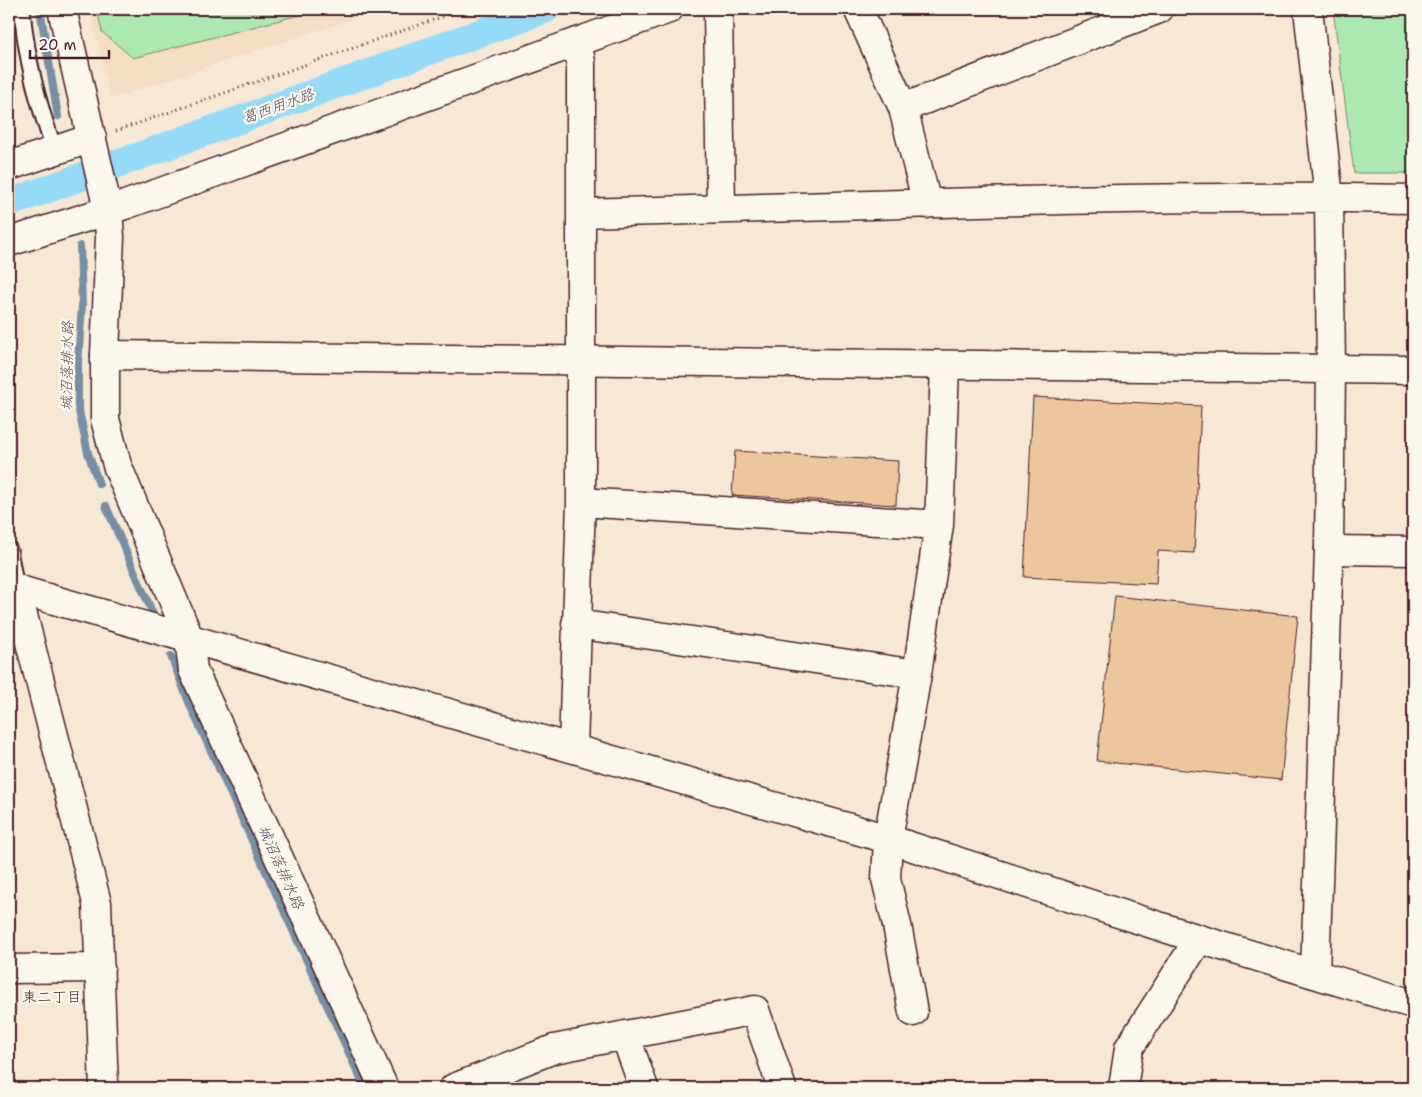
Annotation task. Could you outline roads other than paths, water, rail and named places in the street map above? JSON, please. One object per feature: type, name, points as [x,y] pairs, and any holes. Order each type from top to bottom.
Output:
[{"type":"street","points":[[62,9],[98,140],[107,205],[110,237],[105,355],[105,419],[117,465],[189,638],[193,670],[384,1088]]},
{"type":"street","points":[[9,242],[107,205],[669,9]]},
{"type":"street","points":[[718,9],[722,209]]},
{"type":"street","points":[[858,9],[903,108],[927,204]]},
{"type":"street","points":[[903,108],[1160,9]]},
{"type":"street","points":[[1308,9],[1329,198],[1332,369],[1329,550],[1315,974]]},
{"type":"street","points":[[572,748],[581,502],[582,362],[581,62],[576,42]]},
{"type":"street","points":[[9,166],[98,140]]},
{"type":"street","points":[[582,213],[927,204],[1329,198],[1413,199]]},
{"type":"street","points":[[105,355],[582,362],[1413,370]]},
{"type":"street","points":[[913,1012],[897,925],[886,879],[888,839],[917,674],[939,524],[945,366]]},
{"type":"street","points":[[581,502],[939,524]]},
{"type":"street","points":[[1329,550],[1413,551]]},
{"type":"street","points":[[13,588],[888,839],[1199,939],[1413,1004]]},
{"type":"street","points":[[13,588],[97,903],[104,1088]]},
{"type":"street","points":[[576,624],[917,674]]},
{"type":"street","points":[[1123,1088],[1128,1048],[1199,939]]},
{"type":"street","points":[[9,969],[100,968]]},
{"type":"street","points":[[454,1088],[554,1049],[755,1010],[778,1087]]},
{"type":"street","points":[[625,1035],[644,1088]]},
{"type":"lane","points":[[22,9],[24,43],[43,118],[55,151]]},
{"type":"lane","points":[[9,550],[13,588]]},
{"type":"waterway","name":"城沼落排水路","points":[[40,9],[58,116]]},
{"type":"waterway","name":"葛西用水路","points":[[9,203],[546,9]]},
{"type":"waterway","name":"城沼落排水路","points":[[80,246],[82,305],[78,362],[78,406],[88,453],[99,484]]},
{"type":"waterway","name":"城沼落排水路","points":[[106,506],[153,614]]},
{"type":"waterway","name":"城沼落排水路","points":[[171,656],[191,707],[365,1088]]},
{"type":"district","name":"東二丁目","points":[[52,997]]}]
